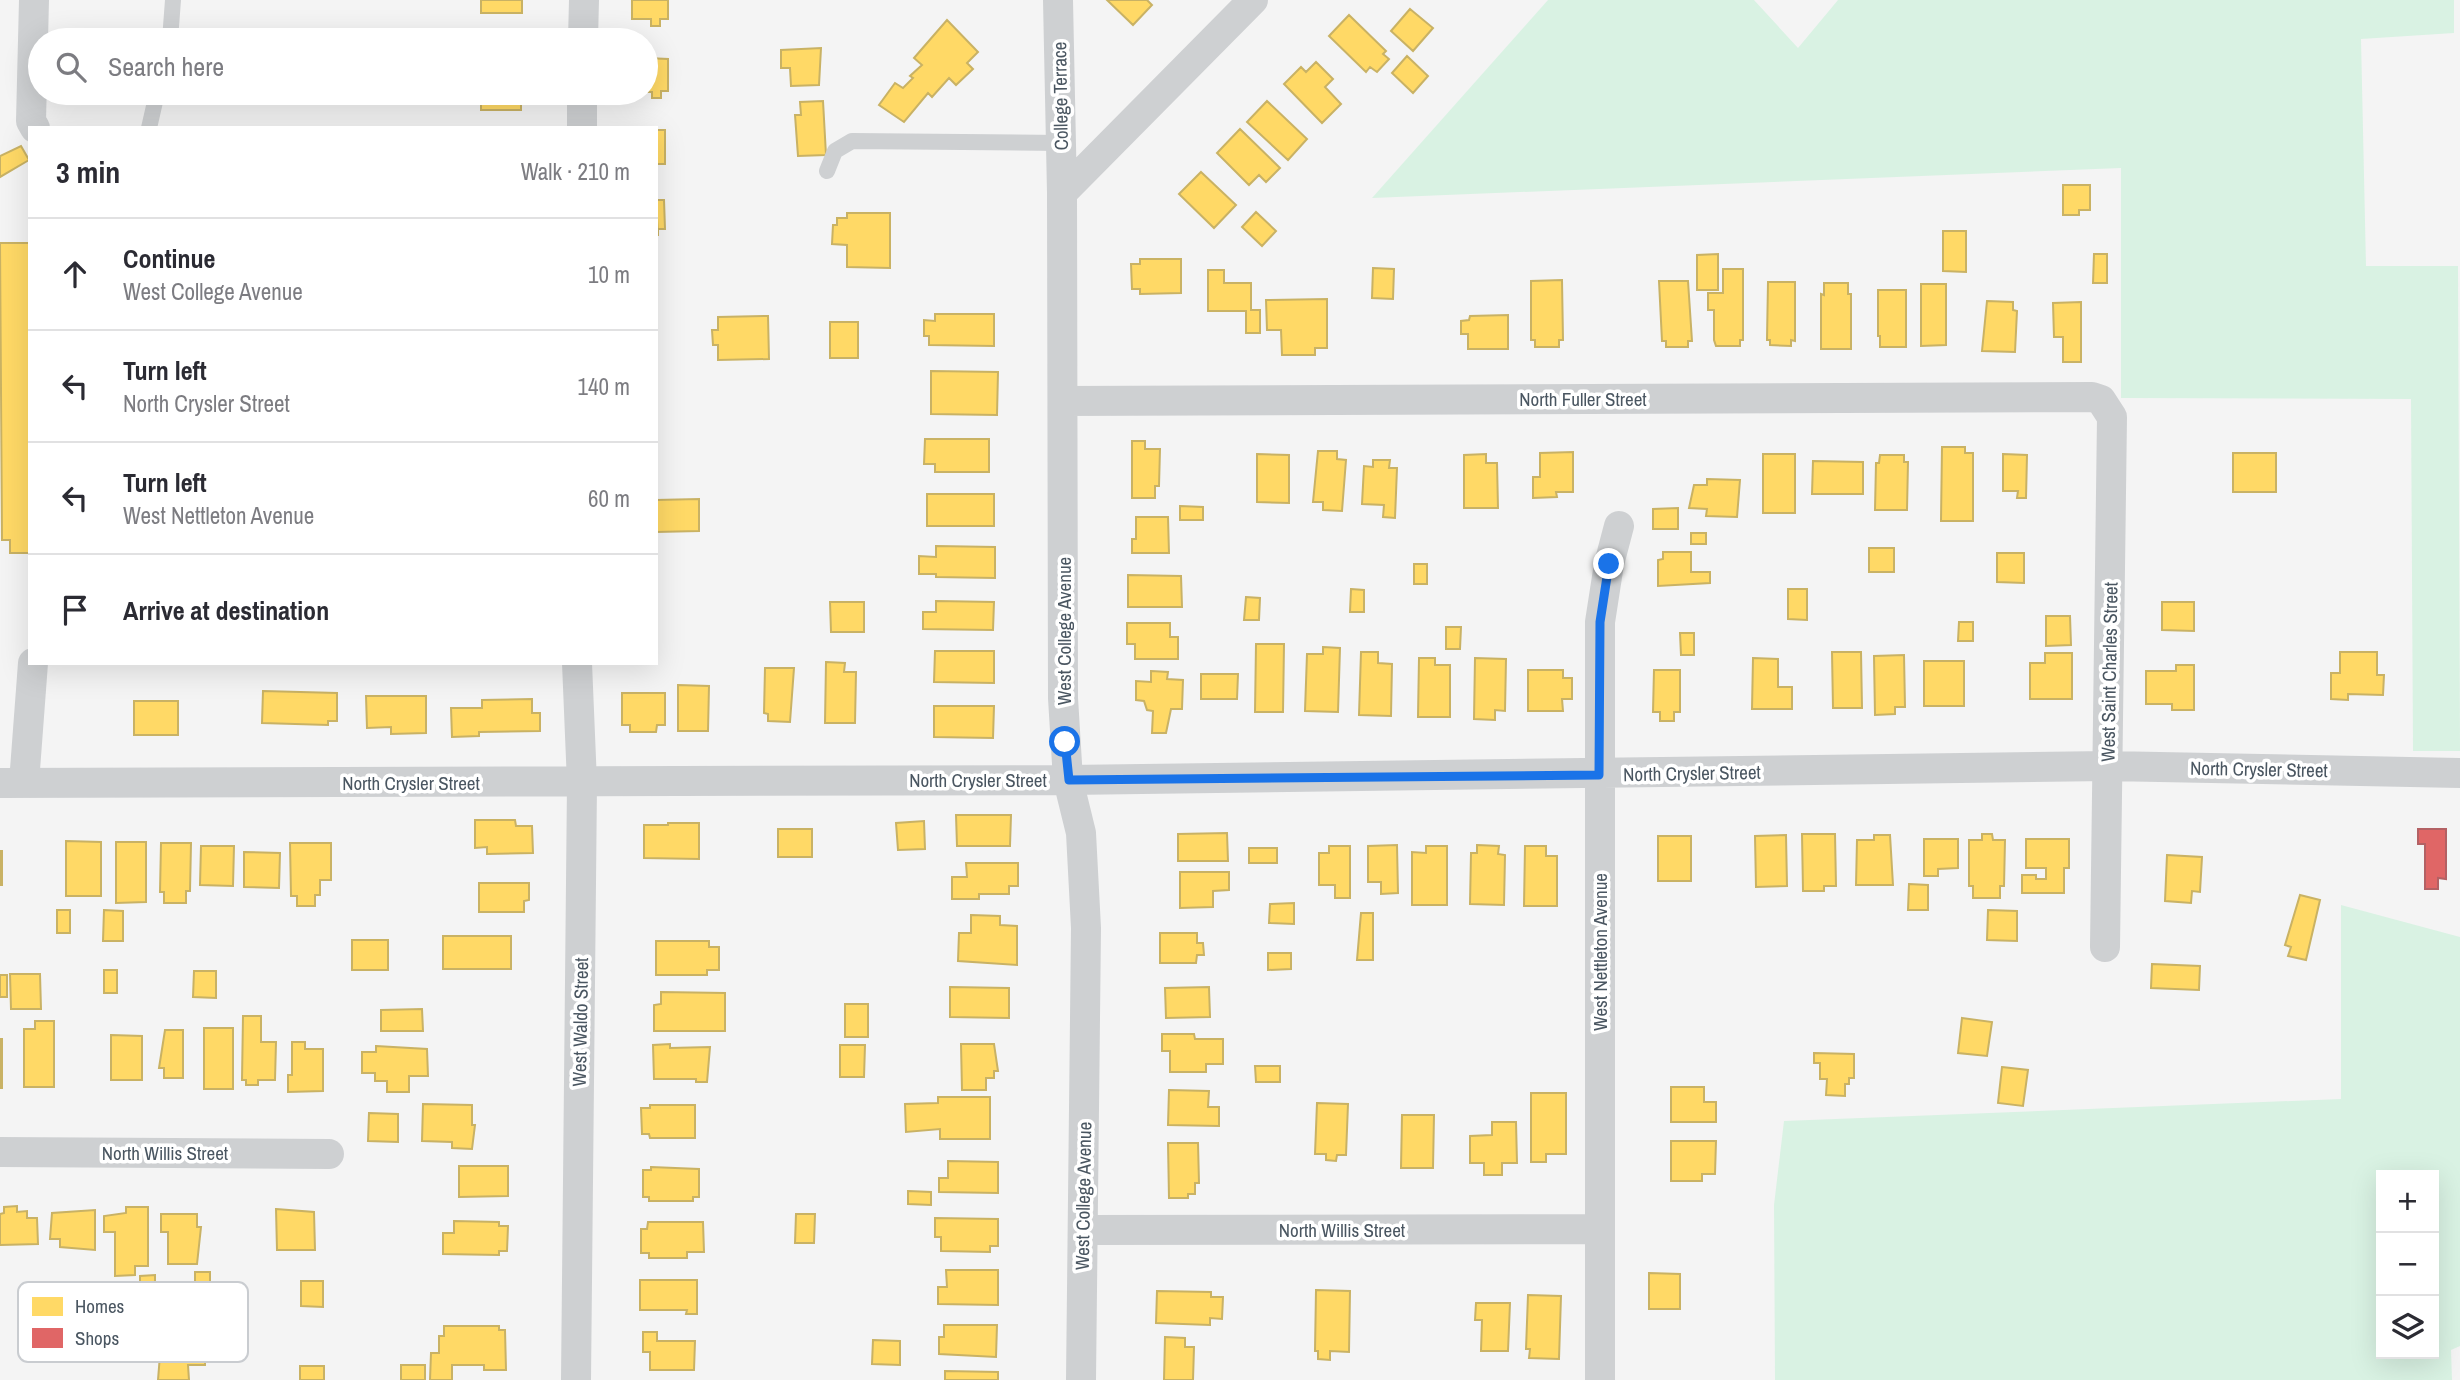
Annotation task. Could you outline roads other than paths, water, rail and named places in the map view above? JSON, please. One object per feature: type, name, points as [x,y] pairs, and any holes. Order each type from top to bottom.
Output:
[{"type":"street","points":[[33,28],[34,0]]},
{"type":"street","points":[[583,28],[584,0]]},
{"type":"street","name":"College Terrace","points":[[1058,0],[1062,193]]},
{"type":"street","points":[[1062,193],[1253,0]]},
{"type":"street","points":[[31,105],[31,121],[34,126]]},
{"type":"street","points":[[582,105],[582,126]]},
{"type":"street","name":"West College Avenue","points":[[1062,193],[1063,698],[1069,780],[1081,834],[1086,928],[1081,1380]]},
{"type":"street","name":"North Fuller Street","points":[[1064,401],[2092,397],[2101,400]]},
{"type":"street","name":"West Saint Charles Street","points":[[2101,400],[2112,417],[2105,947]]},
{"type":"street","name":"West Nettleton Avenue","points":[[1600,1380],[1600,622],[1609,564],[1619,526]]},
{"type":"street","points":[[12,783],[33,665]]},
{"type":"street","name":"West Waldo Street","points":[[576,1380],[582,783],[577,665]]},
{"type":"street","name":"North Crysler Street","points":[[12,783],[1069,780],[1599,775],[2108,766],[2460,773]]},
{"type":"street","name":"North Willis Street","points":[[0,1152],[329,1154]]},
{"type":"street","name":"North Willis Street","points":[[1083,1230],[1600,1229]]},
{"type":"lane","points":[[171,28],[173,0]]},
{"type":"lane","points":[[149,126],[154,105]]},
{"type":"lane","points":[[827,171],[835,151],[852,141],[1061,143]]}]
